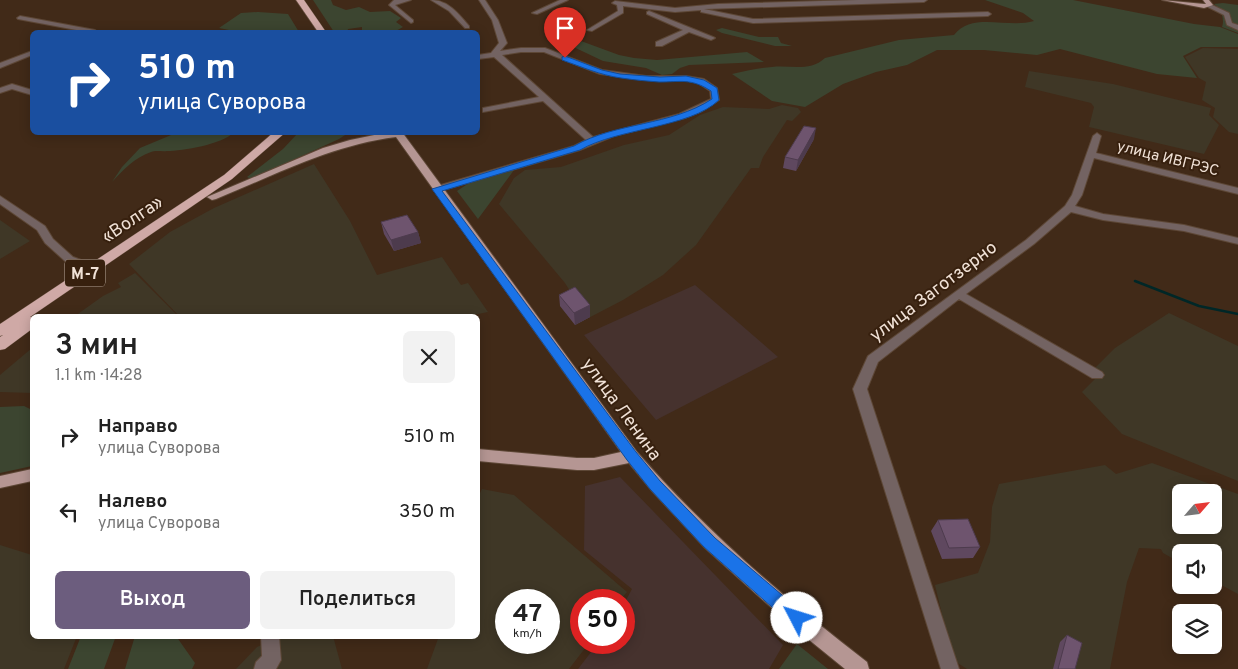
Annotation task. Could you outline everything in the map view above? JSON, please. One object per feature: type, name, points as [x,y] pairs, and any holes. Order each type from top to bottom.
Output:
[{"type":"highway","points":[[298,0],[311,30]]},
{"type":"highway","points":[[298,0],[320,30]]},
{"type":"highway","name":"«Волга»","points":[[0,332],[228,177],[277,135]]},
{"type":"highway","name":"«Волга»","points":[[44,314],[267,158],[290,135]]},
{"type":"highway","points":[[0,344],[30,323]]},
{"type":"main road","points":[[1165,0],[1207,3]]},
{"type":"main road","points":[[212,197],[337,144],[352,135]]},
{"type":"main road","points":[[362,135],[368,137]]},
{"type":"main road","points":[[337,144],[382,135]]},
{"type":"main road","name":"улица Ленина","points":[[398,135],[632,456],[668,499],[714,547],[860,669]]},
{"type":"main road","points":[[480,454],[577,464],[594,464],[632,456]]},
{"type":"main road","points":[[0,482],[30,475]]},
{"type":"street","points":[[408,0],[394,2],[392,5],[410,21]]},
{"type":"street","points":[[434,0],[451,10],[467,27]]},
{"type":"street","points":[[482,0],[495,20],[504,43],[496,54]]},
{"type":"street","points":[[535,13],[565,0]]},
{"type":"street","points":[[617,3],[656,8],[694,9],[799,2],[924,0]]},
{"type":"street","points":[[799,2],[812,14]]},
{"type":"street","points":[[590,30],[621,12],[617,3]]},
{"type":"street","points":[[617,3],[668,19],[688,30],[711,38]]},
{"type":"street","points":[[1207,3],[1226,14],[1229,24],[1238,28]]},
{"type":"street","points":[[694,9],[753,21],[812,14],[988,14]]},
{"type":"street","points":[[20,18],[83,30]]},
{"type":"street","points":[[660,44],[688,30]]},
{"type":"street","points":[[437,189],[577,148],[591,140],[642,128],[702,110],[716,100],[714,90],[701,81],[686,78],[660,80],[620,76],[600,72],[545,50],[521,50],[480,57]]},
{"type":"street","points":[[0,66],[30,54]]},
{"type":"street","points":[[496,54],[591,140]]},
{"type":"street","points":[[0,91],[12,86],[30,92]]},
{"type":"street","points":[[486,110],[545,98]]},
{"type":"street","name":"улица Заготзерно","points":[[950,669],[860,389],[873,359],[1030,242],[1069,208],[1077,195],[1090,154],[1098,136]]},
{"type":"street","name":"улица ИВГРЭС","points":[[1090,154],[1238,192]]},
{"type":"street","points":[[0,199],[40,228],[49,241],[69,258],[93,268]]},
{"type":"street","points":[[1069,208],[1104,217],[1184,228],[1238,241]]},
{"type":"street","points":[[958,294],[1097,375]]},
{"type":"street","points":[[263,669],[272,660],[270,639]]},
{"type":"shaded area","points":[[1203,48],[1238,49],[1238,134],[1229,132],[1213,117],[1215,108],[1202,100],[1206,82],[1199,78],[1185,57]]},
{"type":"shaded area","points":[[1029,71],[1113,84],[1211,108],[1209,115],[1219,125],[1204,154],[1089,127],[1094,107],[1091,103],[1025,87]]},
{"type":"shaded area","points":[[782,105],[798,108],[801,112],[792,121],[787,120],[763,157],[759,168],[751,168],[696,245],[663,275],[623,300],[575,325],[560,306],[575,299],[565,283],[499,204],[514,178],[525,170],[561,167],[624,145],[669,135],[700,115],[723,107],[769,109]]},
{"type":"shaded area","points":[[314,164],[350,221],[377,275],[442,257],[461,285],[468,283],[488,312],[478,314],[177,314],[129,264],[170,232],[214,208]]},
{"type":"shaded area","points":[[0,220],[30,241],[0,259]]},
{"type":"shaded area","points":[[135,273],[176,314],[78,314],[103,296],[121,287],[118,283]]},
{"type":"shaded area","points":[[695,285],[778,357],[656,420],[584,335]]},
{"type":"shaded area","points":[[1169,313],[1238,346],[1238,481],[1122,434],[1082,392],[1100,374],[1093,370],[1115,348]]},
{"type":"shaded area","points":[[30,350],[30,393],[0,392],[0,375]]},
{"type":"shaded area","points":[[1152,463],[1210,484],[1172,484],[1172,534],[1222,534],[1222,488],[1238,494],[1238,594],[1222,585],[1222,544],[1172,544],[1172,558],[1163,553],[1161,549],[1139,548],[1127,582],[1110,669],[967,669],[953,660],[935,585],[978,573],[990,542],[992,507],[999,484],[1105,465],[1116,474]]},
{"type":"shaded area","points":[[620,477],[783,645],[769,669],[578,669],[590,654],[635,654],[635,589],[632,589],[584,550],[585,486]]},
{"type":"shaded area","points":[[482,489],[514,495],[624,589],[570,589],[570,654],[581,654],[569,669],[427,669],[438,639],[480,639],[480,493]]},
{"type":"shaded area","points":[[0,545],[30,554],[30,639],[76,639],[64,669],[0,669]]},
{"type":"shaded area","points":[[274,639],[334,639],[342,669],[236,669],[257,647]]},
{"type":"green space","points":[[313,0],[331,0],[333,5],[346,10],[359,7],[370,12],[390,11],[401,18],[396,22],[403,27],[398,30],[362,30],[362,27],[348,30],[333,30]]},
{"type":"green space","points":[[985,0],[1073,0],[1194,24],[1220,27],[1238,34],[1238,47],[1201,47],[1183,56],[1197,78],[1157,74],[1060,49],[1037,55],[984,50],[937,50],[907,65],[876,72],[843,84],[805,107],[772,101],[732,74],[767,67],[813,65],[825,58],[899,40],[954,35],[970,24],[980,22],[1024,23],[1034,21],[1023,13]]},
{"type":"green space","points":[[1214,4],[1238,5],[1238,33],[1222,27],[1222,14]]},
{"type":"green space","points":[[241,13],[288,14],[298,30],[229,30],[219,28]]},
{"type":"green space","points":[[722,28],[759,37],[778,37],[781,43],[792,46],[775,46],[716,30]]},
{"type":"green space","points":[[562,38],[581,41],[619,55],[634,58],[657,60],[747,52],[764,62],[689,65],[680,68],[672,74],[662,75],[646,68],[603,61],[563,42]]},
{"type":"green space","points":[[171,135],[230,135],[202,146],[183,150],[155,151],[145,154],[125,168],[112,182],[122,167],[140,148]]},
{"type":"green space","points":[[296,135],[345,135],[251,179],[247,177],[283,149]]},
{"type":"green space","points":[[514,170],[478,219],[457,191],[469,183]]},
{"type":"green space","points":[[24,406],[30,409],[30,466],[0,473],[0,407]]},
{"type":"green space","points":[[80,639],[115,639],[104,669],[68,669]]},
{"type":"green space","points":[[134,639],[178,639],[195,663],[192,669],[125,669]]},
{"type":"green space","points":[[797,644],[828,669],[779,669]]},
{"type":"building","points":[[804,126],[816,128],[798,160],[785,157]]},
{"type":"building","points":[[407,215],[418,232],[391,240],[381,222]]},
{"type":"building","points":[[575,287],[590,305],[574,313],[559,295]]},
{"type":"building","points":[[968,519],[980,547],[949,548],[938,520]]},
{"type":"building","points":[[1067,635],[1082,643],[1075,669],[1058,669]]},
{"type":"waterway","points":[[1135,281],[1199,306],[1238,314]]},
{"type":"route","points":[[565,58],[600,72],[620,76],[660,80],[686,78],[701,81],[714,90],[716,100],[702,110],[642,128],[591,140],[577,148],[437,189],[655,485],[709,543],[797,618]]}]
